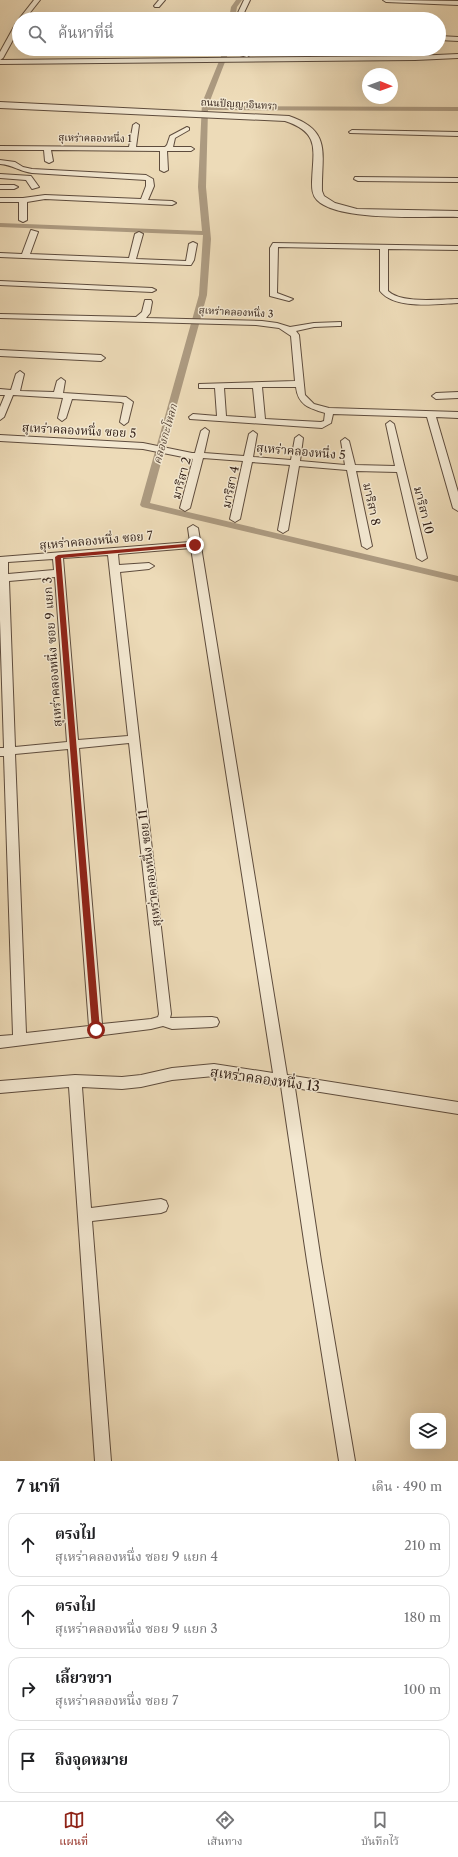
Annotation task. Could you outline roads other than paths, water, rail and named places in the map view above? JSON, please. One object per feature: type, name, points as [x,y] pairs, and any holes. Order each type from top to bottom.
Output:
[{"type":"street","points":[[28,12],[37,0]]},
{"type":"street","points":[[157,6],[162,0]]},
{"type":"street","points":[[241,12],[247,0]]},
{"type":"street","points":[[386,0],[458,3]]},
{"type":"street","points":[[12,36],[0,58],[212,57]]},
{"type":"street","points":[[446,38],[458,39]]},
{"type":"street","points":[[446,52],[458,52]]},
{"type":"street","points":[[0,62],[224,56]]},
{"type":"street","points":[[295,56],[415,58],[458,56]]},
{"type":"street","name":"ถนนปัญญาอินทรา","points":[[0,101],[215,112],[288,114],[306,120],[322,132],[324,143],[326,191],[328,195],[338,202],[356,207],[458,209]]},
{"type":"street","name":"ถนนปัญญาอินทรา","points":[[0,105],[195,111]]},
{"type":"street","name":"ถนนปัญญาอินทรา","points":[[215,112],[278,117],[292,120],[310,130],[314,134],[316,144],[317,191],[320,198],[332,205],[356,212],[458,214]]},
{"type":"street","points":[[132,149],[136,125]]},
{"type":"street","points":[[164,170],[165,149],[170,146],[172,137],[187,129]]},
{"type":"street","points":[[352,132],[458,134]]},
{"type":"street","name":"สุเหร่าคลองหนึ่ง 1","points":[[0,148],[191,149]]},
{"type":"street","points":[[47,148],[49,161]]},
{"type":"street","points":[[0,162],[13,163],[21,169],[32,171],[146,177],[149,179],[150,186],[144,202]]},
{"type":"street","points":[[0,176],[28,178],[36,187]]},
{"type":"street","points":[[358,179],[458,180]]},
{"type":"street","points":[[0,186],[14,187]]},
{"type":"street","points":[[0,200],[23,200],[45,197],[172,203]]},
{"type":"street","points":[[23,200],[23,220]]},
{"type":"street","points":[[24,256],[34,232]]},
{"type":"street","points":[[132,261],[139,234]]},
{"type":"street","points":[[0,255],[188,263],[193,244]]},
{"type":"street","points":[[290,299],[273,294],[274,248],[276,245],[458,248]]},
{"type":"street","points":[[384,247],[384,291],[386,295],[392,299],[458,301]]},
{"type":"street","points":[[0,283],[152,290]]},
{"type":"street","points":[[138,320],[146,313],[148,302]]},
{"type":"street","points":[[414,307],[458,307]]},
{"type":"street","name":"สุเหร่าคลองหนึ่ง 3","points":[[0,316],[204,321],[275,325],[290,330]]},
{"type":"street","points":[[275,325],[280,316]]},
{"type":"street","points":[[290,330],[314,325],[338,324]]},
{"type":"street","points":[[290,330],[295,335],[301,396],[304,401],[311,406],[329,411],[458,414]]},
{"type":"street","points":[[0,353],[100,358]]},
{"type":"street","points":[[0,417],[20,374]]},
{"type":"street","points":[[58,395],[60,381]]},
{"type":"street","points":[[257,384],[261,422]]},
{"type":"street","points":[[202,386],[299,384]]},
{"type":"street","points":[[220,385],[222,419]]},
{"type":"street","points":[[0,392],[8,397],[58,395],[127,400],[129,402],[124,422]]},
{"type":"street","points":[[436,396],[458,395]]},
{"type":"street","points":[[62,418],[68,396]]},
{"type":"street","points":[[193,417],[322,425],[326,424],[329,420],[329,411]]},
{"type":"street","points":[[431,414],[458,508]]},
{"type":"street","name":"มาริสา 10","points":[[390,424],[422,558]]},
{"type":"street","name":"มาริสา 2","points":[[185,508],[205,431]]},
{"type":"street","name":"มาริสา 4","points":[[235,519],[253,434]]},
{"type":"street","name":"สุเหร่าคลองหนึ่ง ซอย 5","points":[[0,438],[156,448]]},
{"type":"street","points":[[283,530],[296,463],[299,438]]},
{"type":"street","name":"มาริสา 8","points":[[346,441],[367,546]]},
{"type":"street","name":"สุเหร่าคลองหนึ่ง 5","points":[[156,448],[192,456],[200,455],[351,468],[400,469]]},
{"type":"street","points":[[193,528],[347,1461]]},
{"type":"street","name":"สุเหร่าคลองหนึ่ง ซอย 7","points":[[1,560],[58,557],[195,545]]},
{"type":"street","name":"สุเหร่าคลองหนึ่ง ซอย 11","points":[[113,552],[165,1014],[163,1021]]},
{"type":"street","name":"สุเหร่าคลองหนึ่ง ซอย 9 แยก 3","points":[[58,557],[96,1030]]},
{"type":"street","points":[[27,559],[29,576]]},
{"type":"street","points":[[1,560],[3,578],[5,751],[20,1039]]},
{"type":"street","points":[[115,568],[149,566]]},
{"type":"street","points":[[3,578],[59,573]]},
{"type":"street","points":[[5,751],[134,738]]},
{"type":"street","points":[[0,1042],[151,1024],[163,1021],[172,1024],[212,1022]]},
{"type":"street","name":"สุเหร่าคลองหนึ่ง 13","points":[[0,1087],[75,1081],[122,1083],[141,1081],[172,1074],[214,1070],[284,1080],[458,1111]]},
{"type":"street","points":[[75,1081],[103,1461]]},
{"type":"street","points":[[85,1215],[162,1206]]},
{"type":"waterway","name":"คลองกะโหลก","points":[[233,12],[234,7],[239,0]]},
{"type":"waterway","name":"คลองกะโหลก","points":[[206,233],[202,187],[205,103],[224,56]]},
{"type":"waterway","points":[[205,108],[458,109]]},
{"type":"waterway","points":[[0,225],[206,233]]},
{"type":"waterway","name":"คลองกะโหลก","points":[[206,233],[203,295],[145,505],[458,579]]}]
